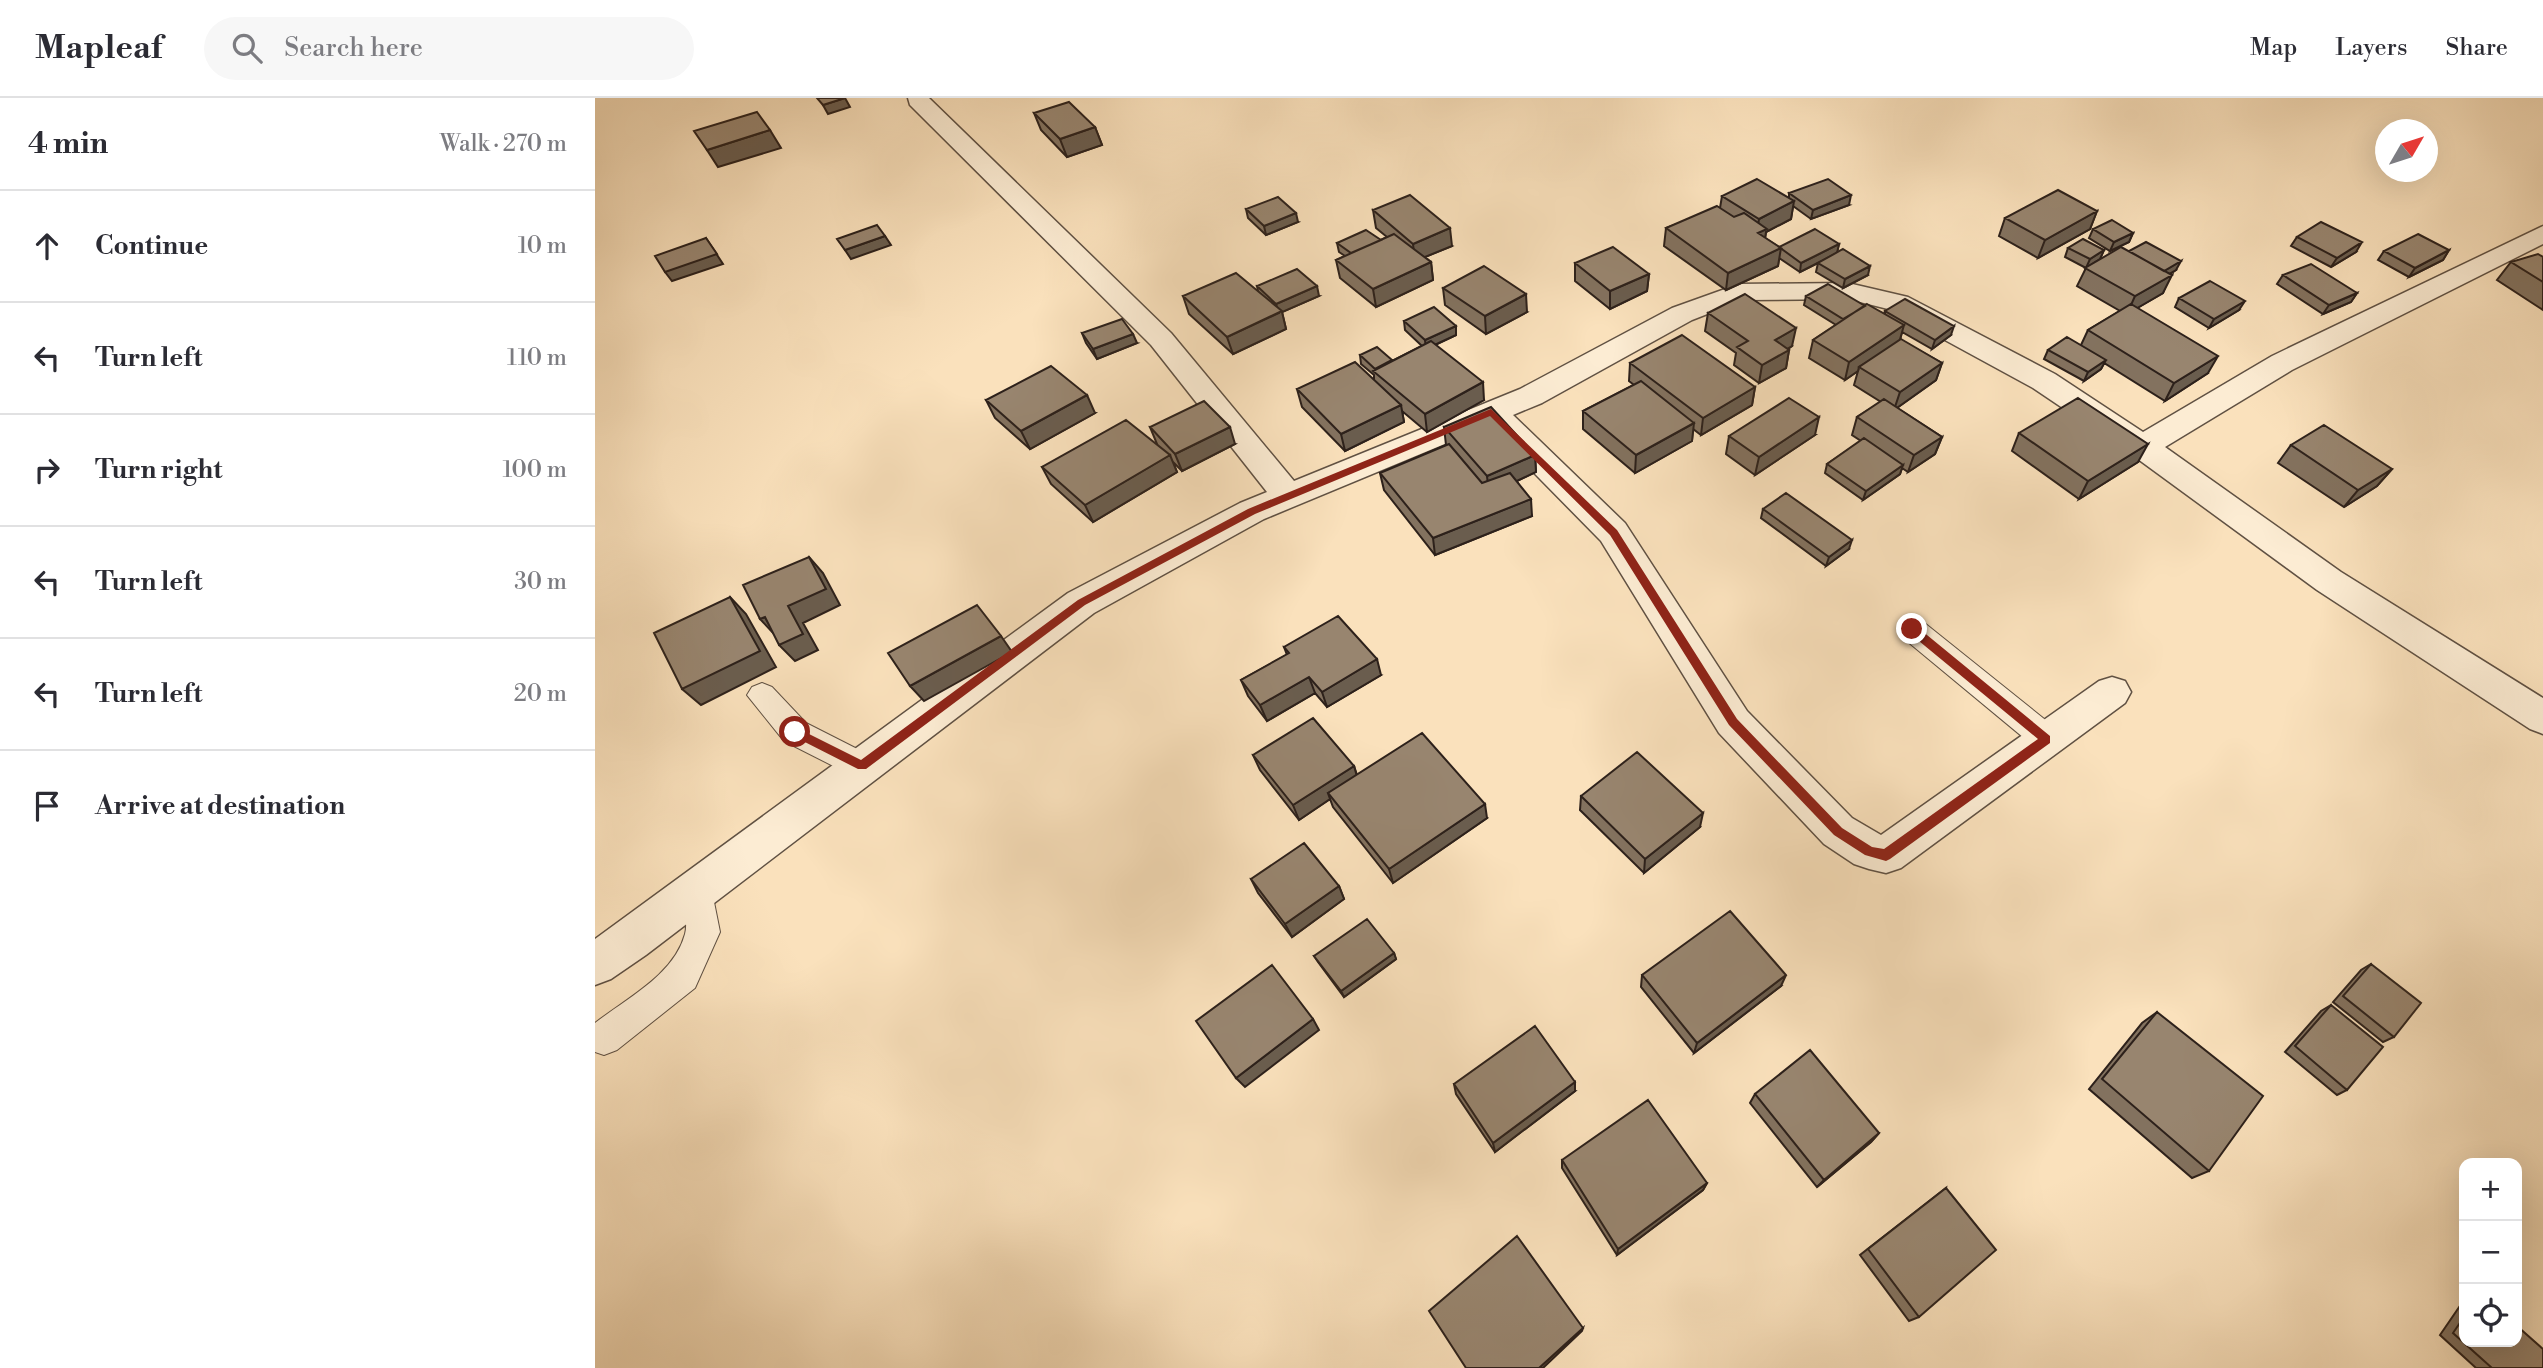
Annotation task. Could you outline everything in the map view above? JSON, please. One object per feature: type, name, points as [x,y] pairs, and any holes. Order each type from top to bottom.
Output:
[{"type":"street","points":[[918,100],[1161,339],[1288,496]]},
{"type":"street","points":[[2142,446],[2282,363],[2543,234]]},
{"type":"street","points":[[595,964],[696,892],[1081,603],[1252,511],[1531,396],[1682,314],[1739,292],[1848,291],[1898,303],[2044,381],[2142,446],[2329,581],[2543,718]]},
{"type":"street","points":[[1491,412],[1613,533],[1733,722],[1838,831],[1869,851],[1886,855],[2112,692]]},
{"type":"lane","points":[[1912,629],[2046,739]]},
{"type":"lane","points":[[762,695],[795,732],[862,766]]},
{"type":"lane","points":[[604,1038],[683,976],[703,932],[696,892]]},
{"type":"building","points":[[817,98],[845,98],[823,105]]},
{"type":"building","points":[[1069,102],[1095,127],[1060,139],[1034,113]]},
{"type":"building","points":[[757,112],[770,130],[707,150],[694,131]]},
{"type":"building","points":[[1757,179],[1794,201],[1759,219],[1722,196]]},
{"type":"building","points":[[1828,179],[1851,195],[1813,210],[1789,193]]},
{"type":"building","points":[[2058,190],[2097,211],[2045,240],[2005,218]]},
{"type":"building","points":[[1410,195],[1450,228],[1413,244],[1373,210]]},
{"type":"building","points":[[1278,197],[1296,213],[1264,226],[1246,209]]},
{"type":"building","points":[[1717,206],[1734,217],[1744,213],[1767,229],[1758,233],[1781,248],[1728,273],[1666,228]]},
{"type":"building","points":[[2112,220],[2133,233],[2114,242],[2093,229]]},
{"type":"building","points":[[2321,222],[2362,242],[2337,258],[2297,237]]},
{"type":"building","points":[[877,225],[885,236],[845,250],[837,239]]},
{"type":"building","points":[[1815,229],[1839,244],[1801,263],[1779,247]]},
{"type":"building","points":[[1366,230],[1381,240],[1351,253],[1337,243]]},
{"type":"building","points":[[1394,234],[1431,262],[1373,289],[1336,260]]},
{"type":"building","points":[[2418,234],[2449,250],[2415,268],[2384,251]]},
{"type":"building","points":[[706,238],[717,254],[665,272],[655,256]]},
{"type":"building","points":[[2083,239],[2104,250],[2090,259],[2068,248]]},
{"type":"building","points":[[2146,242],[2181,261],[2164,271],[2129,251]]},
{"type":"building","points":[[1613,247],[1649,274],[1610,291],[1575,263]]},
{"type":"building","points":[[2121,247],[2172,275],[2135,296],[2085,268]]},
{"type":"building","points":[[1843,249],[1870,266],[1845,279],[1818,263]]},
{"type":"building","points":[[2538,254],[2543,257],[2543,282],[2511,262]]},
{"type":"building","points":[[2311,264],[2357,293],[2329,305],[2283,275]]},
{"type":"building","points":[[1484,266],[1526,294],[1485,316],[1443,288]]},
{"type":"building","points":[[1297,269],[1317,286],[1276,304],[1257,286]]},
{"type":"building","points":[[1236,273],[1282,311],[1227,337],[1183,296]]},
{"type":"building","points":[[2210,281],[2245,301],[2214,319],[2179,298]]},
{"type":"building","points":[[1828,284],[1865,306],[1843,319],[1806,296]]},
{"type":"building","points":[[1745,294],[1796,328],[1775,340],[1789,350],[1762,365],[1737,347],[1748,341],[1708,313]]},
{"type":"building","points":[[1905,299],[1954,326],[1935,340],[1885,311]]},
{"type":"building","points":[[1867,304],[1904,325],[1849,362],[1813,340]]},
{"type":"building","points":[[2131,304],[2218,356],[2174,383],[2088,330]]},
{"type":"building","points":[[1434,307],[1456,326],[1425,340],[1404,321]]},
{"type":"building","points":[[1122,319],[1133,334],[1093,349],[1082,333]]},
{"type":"building","points":[[1682,335],[1755,387],[1703,418],[1630,363]]},
{"type":"building","points":[[2067,337],[2106,360],[2088,372],[2048,350]]},
{"type":"building","points":[[1901,339],[1942,363],[1900,392],[1859,367]]},
{"type":"building","points":[[1431,341],[1483,382],[1425,414],[1373,371]]},
{"type":"building","points":[[1377,347],[1392,360],[1375,369],[1360,355]]},
{"type":"building","points":[[1355,362],[1401,405],[1341,434],[1297,389]]},
{"type":"building","points":[[1051,366],[1087,395],[1021,431],[986,400]]},
{"type":"building","points":[[1641,381],[1694,423],[1636,455],[1583,411]]},
{"type":"building","points":[[1789,398],[1819,417],[1759,457],[1729,436]]},
{"type":"building","points":[[2078,398],[2148,444],[2088,481],[2019,433]]},
{"type":"building","points":[[1884,399],[1942,437],[1914,455],[1857,417]]},
{"type":"building","points":[[1204,401],[1230,427],[1175,454],[1150,427]]},
{"type":"building","points":[[1491,407],[1535,455],[1487,476],[1444,427]]},
{"type":"building","points":[[1126,420],[1170,455],[1085,505],[1042,467]]},
{"type":"building","points":[[2324,425],[2392,469],[2358,490],[2291,445]]},
{"type":"building","points":[[1864,438],[1903,465],[1866,491],[1827,464]]},
{"type":"building","points":[[1449,444],[1482,483],[1510,473],[1531,499],[1433,538],[1380,473]]},
{"type":"building","points":[[1786,493],[1852,540],[1829,557],[1763,509]]},
{"type":"building","points":[[809,557],[826,589],[788,606],[803,634],[779,645],[765,617],[760,619],[743,585]]},
{"type":"building","points":[[730,597],[760,651],[682,689],[654,633]]},
{"type":"building","points":[[977,605],[1001,636],[910,686],[888,653]]},
{"type":"building","points":[[1338,616],[1377,659],[1322,692],[1309,677],[1260,705],[1241,680],[1289,653],[1284,647]]},
{"type":"building","points":[[1313,718],[1354,766],[1293,805],[1253,755]]},
{"type":"building","points":[[1422,733],[1485,804],[1389,869],[1328,793]]},
{"type":"building","points":[[1637,752],[1703,813],[1645,859],[1581,796]]},
{"type":"building","points":[[1304,843],[1339,886],[1285,924],[1251,879]]},
{"type":"building","points":[[1730,911],[1786,975],[1697,1043],[1642,975]]},
{"type":"building","points":[[1367,919],[1394,953],[1341,991],[1314,956]]},
{"type":"building","points":[[2371,964],[2421,1003],[2394,1037],[2343,996]]},
{"type":"building","points":[[1272,965],[1313,1019],[1236,1078],[1196,1021]]},
{"type":"building","points":[[2331,1005],[2383,1047],[2347,1090],[2295,1046]]},
{"type":"building","points":[[2157,1012],[2263,1096],[2209,1171],[2102,1079]]},
{"type":"building","points":[[1535,1026],[1575,1082],[1493,1143],[1454,1084]]},
{"type":"building","points":[[1810,1050],[1879,1133],[1824,1180],[1755,1094]]},
{"type":"building","points":[[1648,1100],[1707,1183],[1618,1249],[1562,1160]]},
{"type":"building","points":[[1946,1188],[1996,1250],[1919,1317],[1868,1249]]},
{"type":"building","points":[[1517,1236],[1583,1328],[1539,1368],[1466,1368],[1429,1311]]},
{"type":"building","points":[[2459,1324],[2459,1338],[2453,1333]]},
{"type":"building","points":[[2522,1330],[2543,1349],[2543,1368],[2492,1368],[2469,1347],[2522,1347]]},
{"type":"route","points":[[795,732],[862,766],[1081,603],[1252,511],[1491,412],[1613,533],[1733,722],[1838,831],[1869,851],[1886,855],[2046,739],[1912,629]]}]
